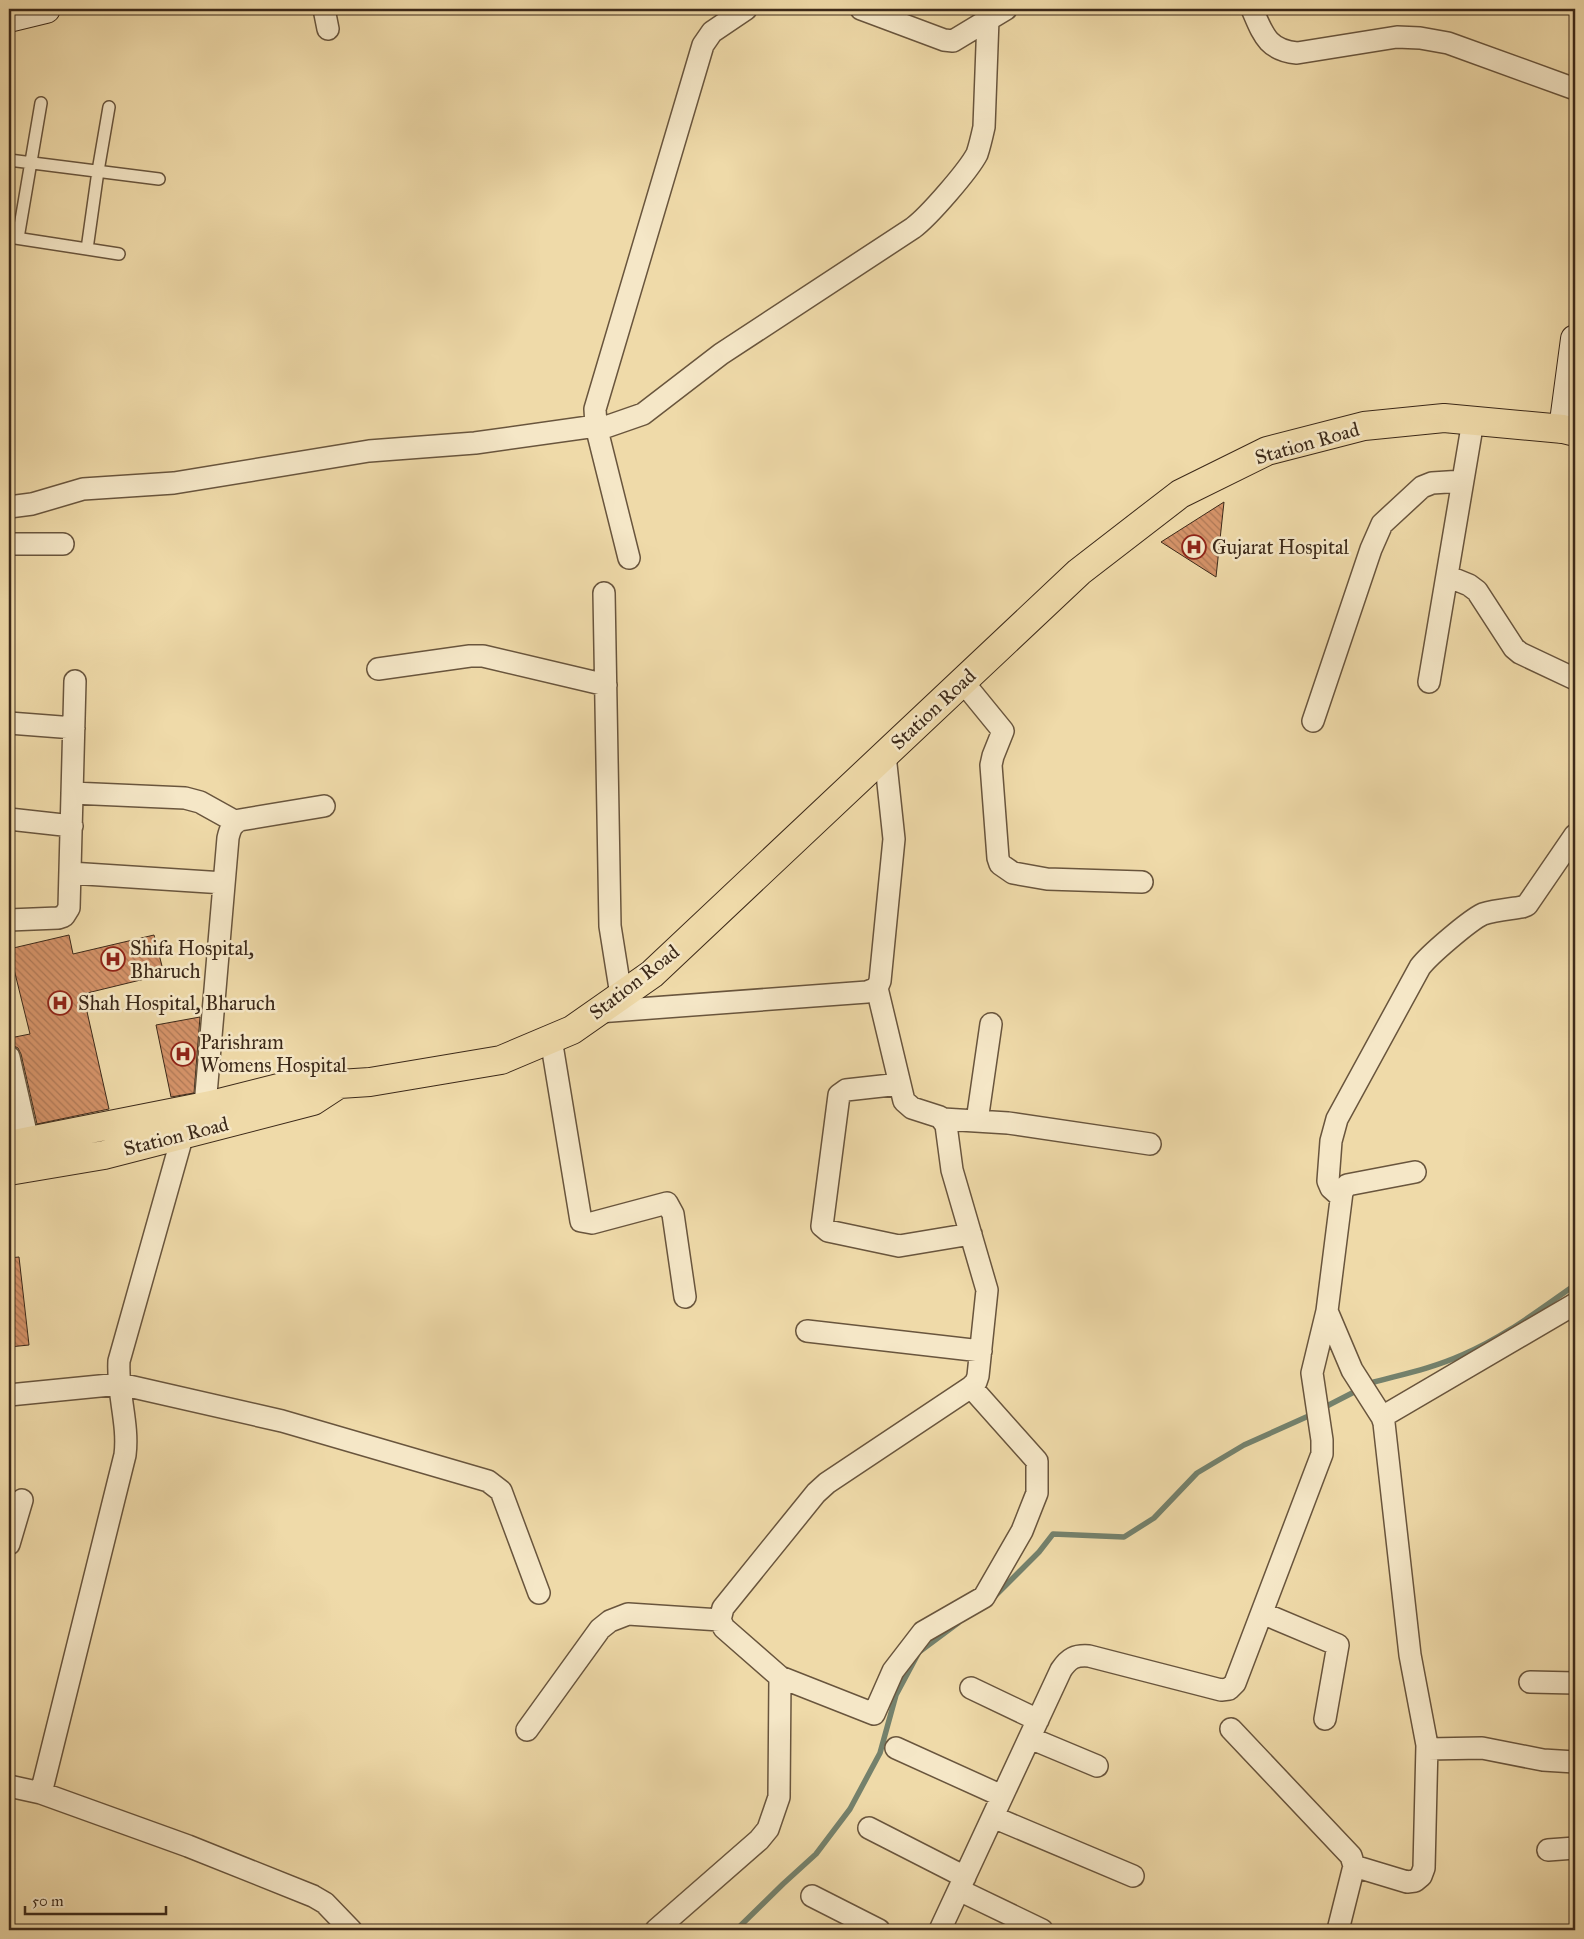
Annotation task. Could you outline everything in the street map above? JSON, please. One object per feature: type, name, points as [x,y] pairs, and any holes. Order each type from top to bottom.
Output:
[{"type":"main road","name":"Station Road","points":[[9,1171],[104,1155],[179,1123],[205,1106],[306,1081],[338,1084],[370,1082],[501,1060],[572,1030],[652,974],[1080,572],[1180,494],[1267,450],[1354,428],[1444,418],[1569,430]]},
{"type":"main road","name":"Station Road","points":[[18,1143],[179,1123],[317,1099],[338,1084]]},
{"type":"street","points":[[9,18],[46,9]]},
{"type":"street","points":[[629,558],[598,434],[595,408],[703,44],[712,32],[746,9]]},
{"type":"street","points":[[861,9],[949,41],[955,40],[997,14]]},
{"type":"street","points":[[9,507],[32,504],[83,489],[174,483],[362,452],[598,434],[639,416],[722,354],[905,233],[925,217],[972,163],[981,140],[997,14]]},
{"type":"street","points":[[1259,24],[1276,48],[1285,52],[1298,53],[1397,37],[1420,38],[1448,43],[1575,89]]},
{"type":"street","points":[[1569,430],[1575,339]]},
{"type":"street","points":[[1429,682],[1473,421]]},
{"type":"street","points":[[1313,721],[1371,549],[1382,524],[1426,484],[1463,481]]},
{"type":"street","points":[[9,544],[63,544]]},
{"type":"street","points":[[1447,576],[1469,585],[1477,591],[1514,648],[1520,653],[1575,679]]},
{"type":"street","points":[[604,593],[610,926],[621,995]]},
{"type":"street","points":[[378,669],[470,656],[483,656],[606,685]]},
{"type":"street","points":[[9,920],[58,918],[64,916],[70,908],[75,681]]},
{"type":"street","points":[[963,682],[1003,731],[991,765],[1000,864],[1013,873],[1053,880],[1142,882]]},
{"type":"street","points":[[9,723],[74,728]]},
{"type":"street","points":[[885,755],[894,839],[880,981],[877,988],[904,1101],[908,1106],[943,1119],[1008,1123],[1150,1144]]},
{"type":"street","points":[[72,792],[185,798],[200,802],[236,822]]},
{"type":"street","points":[[205,1106],[230,830],[240,820],[324,806]]},
{"type":"street","points":[[9,819],[72,826]]},
{"type":"street","points":[[1340,1197],[1331,1188],[1328,1181],[1333,1129],[1420,967],[1432,954],[1478,917],[1488,913],[1527,905],[1575,835]]},
{"type":"street","points":[[70,873],[224,883]]},
{"type":"street","points":[[598,1012],[867,992],[877,988]]},
{"type":"street","points":[[977,1121],[990,1024]]},
{"type":"street","points":[[551,1039],[581,1222],[592,1223],[667,1203],[673,1214],[684,1297]]},
{"type":"street","points":[[9,1057],[18,1143]]},
{"type":"street","points":[[900,1084],[846,1090],[839,1095],[822,1226],[828,1231],[899,1246],[971,1234]]},
{"type":"street","points":[[943,1119],[946,1125],[952,1170],[987,1290],[978,1376],[976,1382],[971,1387],[835,1478],[816,1493],[723,1608],[720,1620],[724,1628],[780,1676],[874,1714],[893,1671],[923,1632],[984,1597],[1022,1531],[1037,1493],[1037,1460],[971,1387]]},
{"type":"street","points":[[41,1794],[125,1455],[126,1438],[119,1361],[179,1123]]},
{"type":"street","points":[[940,1930],[1061,1670],[1068,1660],[1077,1655],[1089,1656],[1221,1690],[1228,1689],[1234,1683],[1320,1461],[1322,1440],[1312,1373],[1327,1311],[1340,1197],[1348,1185],[1415,1172]]},
{"type":"street","points":[[1382,1417],[1575,1304]]},
{"type":"street","points":[[1327,1311],[1352,1370],[1382,1417],[1410,1655],[1428,1750],[1424,1868],[1421,1876],[1415,1881],[1407,1882],[1354,1866]]},
{"type":"street","points":[[808,1331],[981,1351]]},
{"type":"street","points":[[9,1395],[120,1384],[282,1421],[488,1481],[501,1491],[539,1593]]},
{"type":"street","points":[[9,1544],[22,1500]]},
{"type":"street","points":[[1262,1612],[1338,1644],[1325,1719]]},
{"type":"street","points":[[528,1730],[600,1629],[610,1621],[628,1614],[720,1620]]},
{"type":"street","points":[[656,1930],[768,1830],[779,1797],[780,1676]]},
{"type":"street","points":[[1530,1682],[1575,1684]]},
{"type":"street","points":[[971,1688],[1034,1729],[1097,1766]]},
{"type":"street","points":[[1231,1729],[1351,1856],[1354,1866],[1338,1930]]},
{"type":"street","points":[[896,1748],[1002,1796]]},
{"type":"street","points":[[1428,1750],[1482,1748],[1542,1760],[1575,1762]]},
{"type":"street","points":[[9,1786],[41,1794],[188,1846],[314,1896],[325,1903],[351,1930]]},
{"type":"street","points":[[992,1817],[1134,1876]]},
{"type":"street","points":[[869,1828],[1042,1930]]},
{"type":"street","points":[[1548,1850],[1575,1848]]},
{"type":"street","points":[[812,1896],[879,1930]]},
{"type":"lane","points":[[41,104],[13,238],[119,254]]},
{"type":"lane","points":[[87,249],[109,107]]},
{"type":"lane","points":[[9,160],[159,179]]},
{"type":"building","points":[[1224,502],[1216,577],[1161,542]]},
{"type":"building","points":[[69,935],[73,954],[154,935],[162,966],[154,968],[157,976],[83,994],[109,1109],[37,1124],[21,1054],[18,1048],[12,1045],[10,1038],[30,1034],[9,949]]},
{"type":"building","points":[[200,1017],[194,1093],[171,1097],[156,1025]]},
{"type":"building","points":[[19,1257],[29,1345],[9,1347],[9,1258]]},
{"type":"waterway","points":[[1368,1385],[1440,1364],[1477,1348],[1520,1323],[1575,1285]]},
{"type":"waterway","points":[[1321,1409],[1360,1389]]},
{"type":"waterway","points":[[994,1597],[1039,1552],[1053,1534],[1124,1537],[1154,1518],[1197,1473],[1244,1445],[1313,1414]]},
{"type":"waterway","points":[[736,1930],[816,1854],[850,1809],[880,1753],[896,1695],[919,1652],[958,1623]]},
{"type":"place","name":"Gujarat Hospital","points":[[1194,547]]},
{"type":"place","name":"Shifa Hospital, Bharuch","points":[[113,959]]},
{"type":"place","name":"Shah Hospital, Bharuch","points":[[60,1003]]},
{"type":"place","name":"Parishram Womens Hospital","points":[[183,1054]]}]
